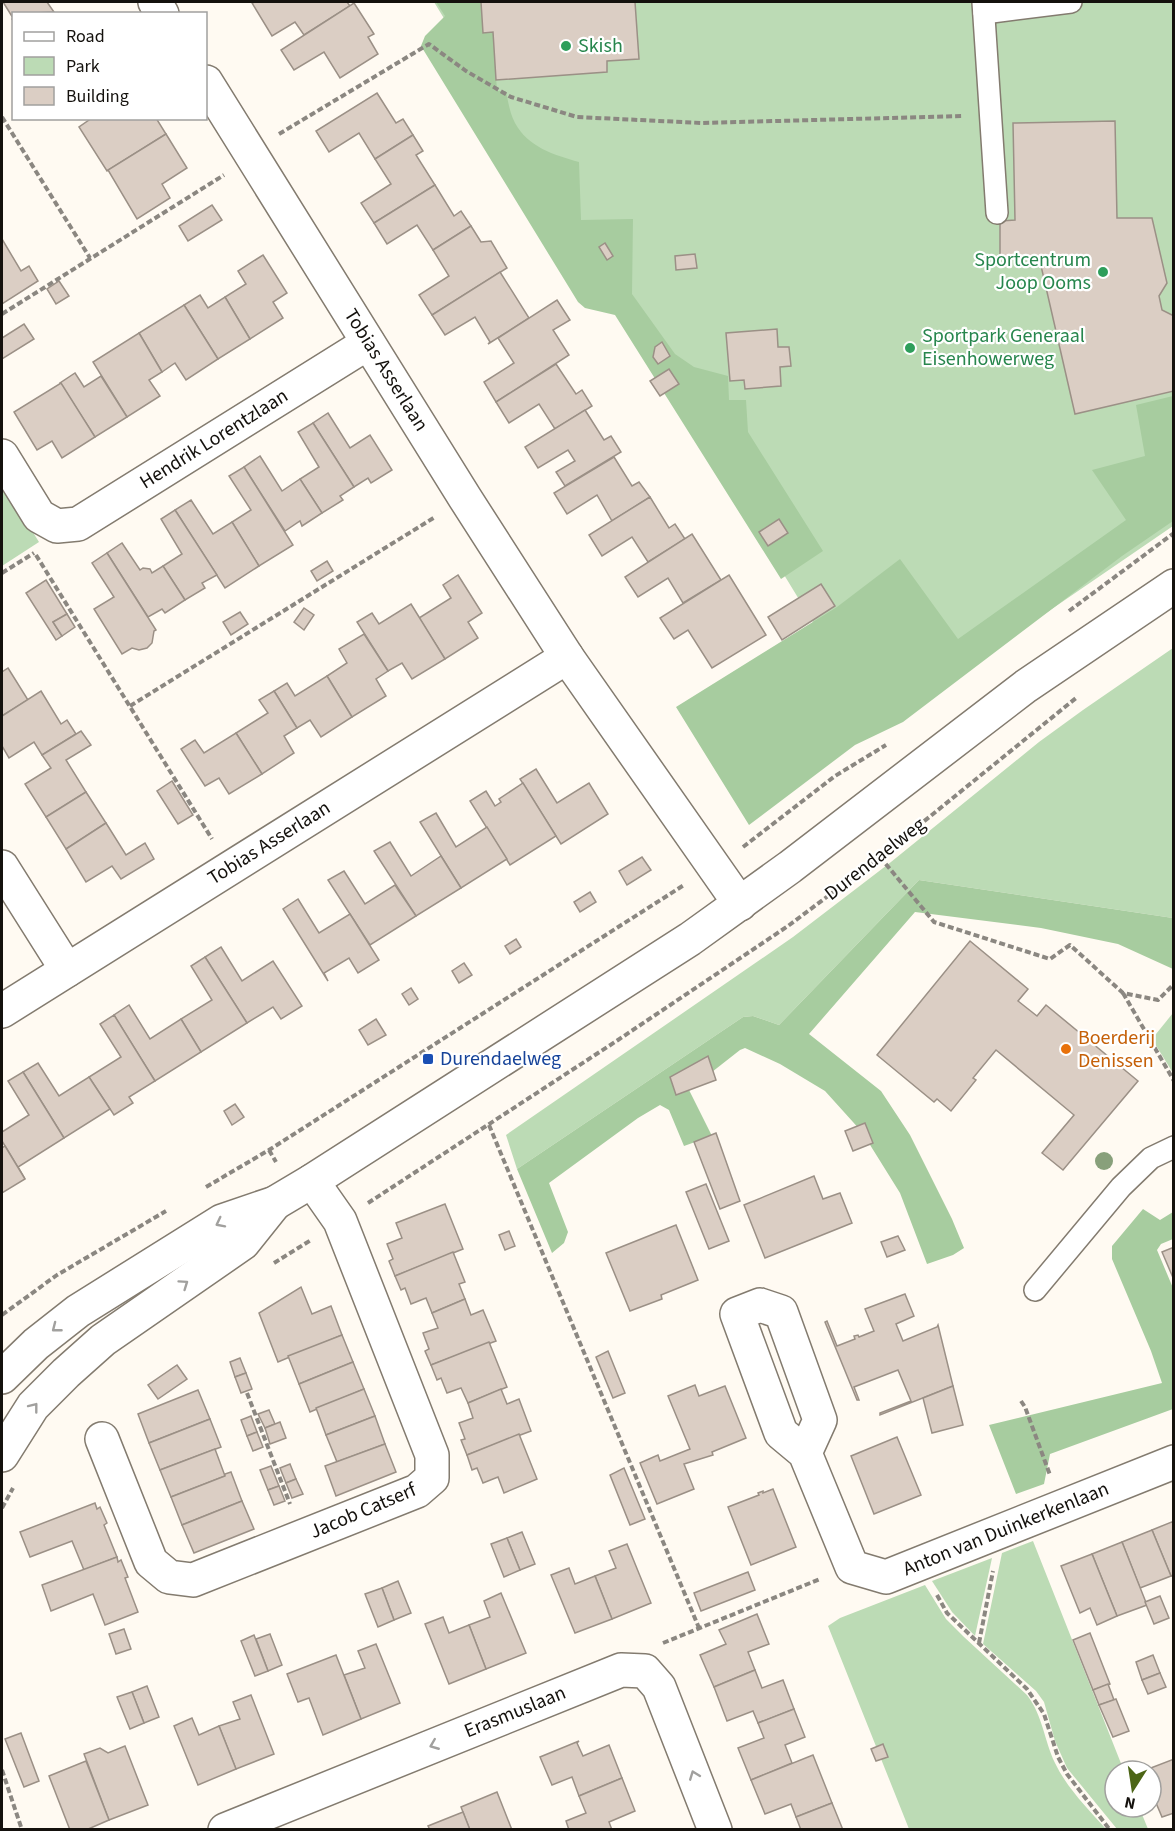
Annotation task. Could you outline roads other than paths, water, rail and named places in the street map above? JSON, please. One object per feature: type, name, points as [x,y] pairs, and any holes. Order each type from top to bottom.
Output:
[{"type":"street","name":"Tobias Asserlaan","points":[[207,84],[465,498],[567,657],[740,904]]},
{"type":"street","name":"Hendrik Lorentzlaan","points":[[2,456],[39,516],[57,526],[78,524],[368,343]]},
{"type":"street","points":[[2,1377],[36,1344],[78,1311],[222,1221],[275,1203],[312,1181],[690,939],[740,904],[1026,686],[1173,586]]},
{"type":"street","name":"Tobias Asserlaan","points":[[2,1011],[567,657]]},
{"type":"street","points":[[2,867],[67,970]]},
{"type":"street","name":"Jacob Catserf","points":[[102,1439],[151,1562],[169,1577],[193,1580],[417,1491],[432,1478],[432,1455],[340,1221],[312,1181]]},
{"type":"street","points":[[2,1455],[33,1406],[66,1372],[103,1340],[243,1243],[275,1203]]},
{"type":"street","name":"Anton van Duinkerkenlaan","points":[[805,1453],[852,1567],[886,1576],[1173,1462]]},
{"type":"street","name":"Erasmuslaan","points":[[225,1830],[262,1823],[621,1670],[645,1671],[659,1687],[715,1830]]},
{"type":"lane","points":[[997,213],[984,7],[1071,2]]},
{"type":"lane","points":[[1035,1290],[1121,1187],[1151,1158],[1173,1148]]},
{"type":"place","name":"Skish","points":[[566,46]]},
{"type":"place","name":"Sportcentrum Joop Ooms","points":[[1103,272]]},
{"type":"place","name":"Sportpark Generaal Eisenhowerweg","points":[[910,348]]},
{"type":"place","name":"Boerderij Denissen","points":[[1066,1049]]},
{"type":"place","name":"Durendaelweg","points":[[428,1059]]}]
